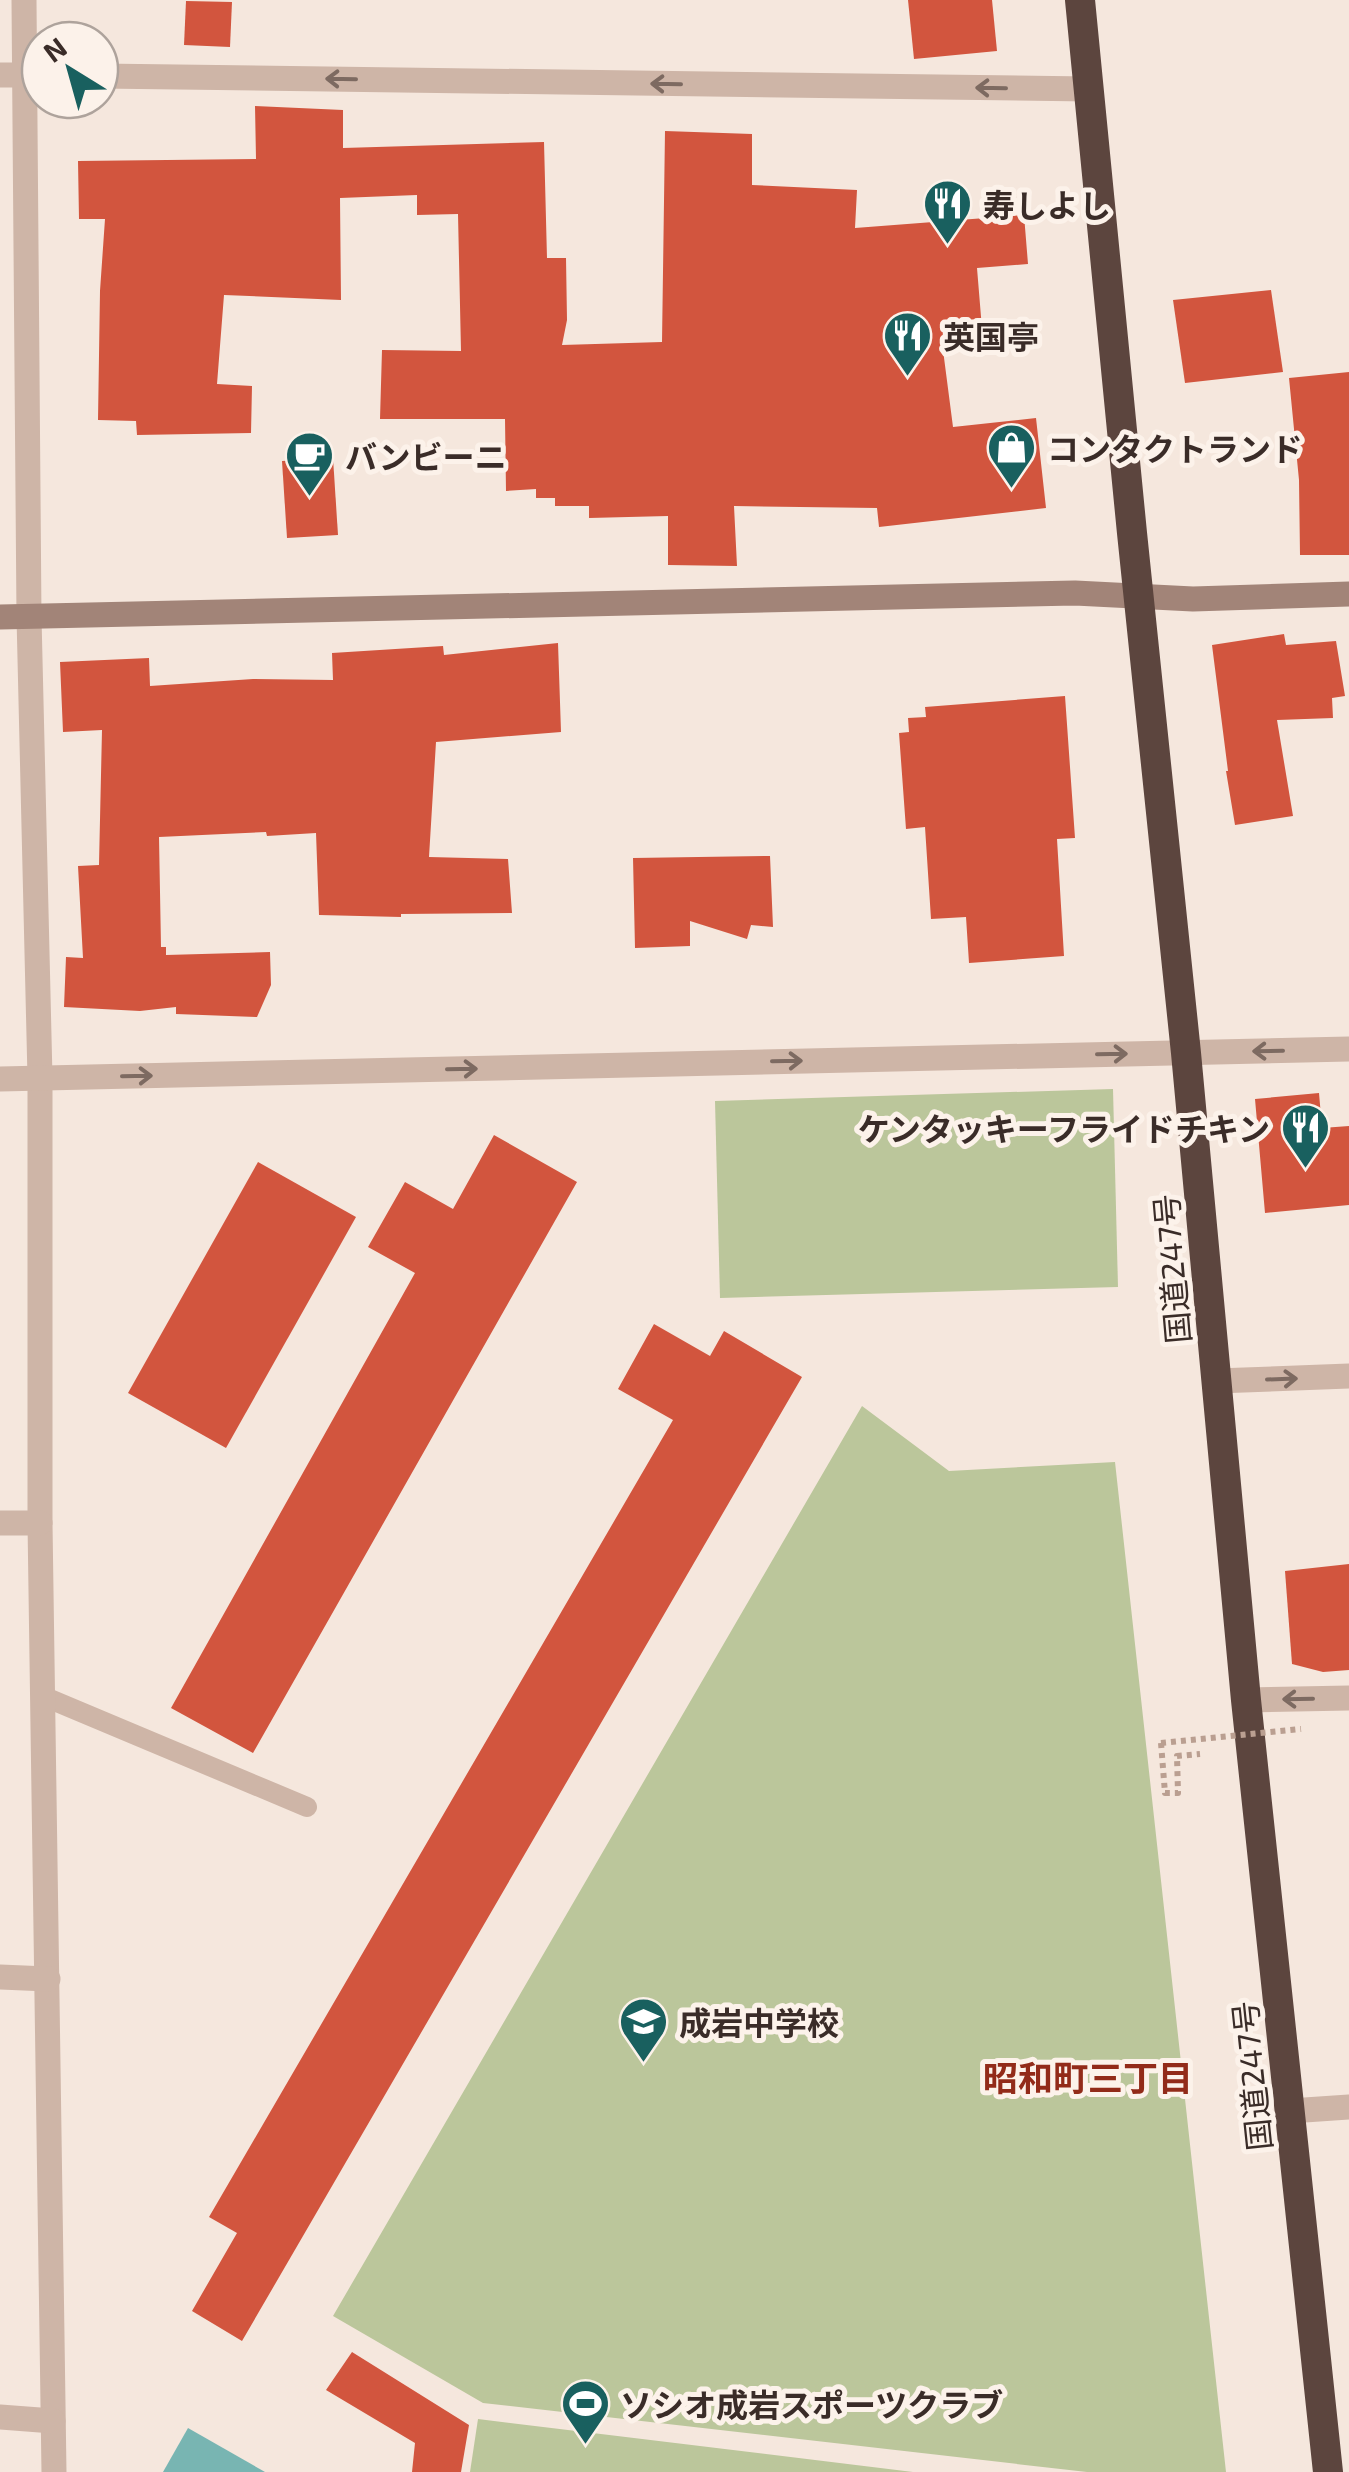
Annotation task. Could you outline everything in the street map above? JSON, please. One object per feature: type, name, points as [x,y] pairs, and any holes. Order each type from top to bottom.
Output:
[{"type":"highway","name":"国道247号","points":[[1080,0],[1186,1053],[1246,1700],[1328,2472]]},
{"type":"street","points":[[120,76],[1089,89]]},
{"type":"street","points":[[23,120],[40,1078],[40,1523],[54,2472]]},
{"type":"street","points":[[0,617],[1075,593],[1194,599],[1349,594]]},
{"type":"street","points":[[0,1078],[1349,1048]]},
{"type":"street","points":[[1216,1381],[1349,1376]]},
{"type":"street","points":[[0,1523],[40,1523]]},
{"type":"street","points":[[1246,1700],[1349,1698]]},
{"type":"street","points":[[0,1977],[48,1979]]},
{"type":"street","points":[[1290,2111],[1349,2107]]},
{"type":"street","points":[[0,2417],[53,2421]]},
{"type":"lane","points":[[44,1697],[307,1807]]},
{"type":"path","points":[[1200,1754],[1177,1756],[1178,1792],[1166,1794],[1161,1742],[1301,1729]]},
{"type":"green space","points":[[1113,1089],[1118,1287],[720,1298],[715,1101]]},
{"type":"green space","points":[[862,1406],[949,1471],[1115,1462],[1226,2472],[1087,2472],[483,2403],[333,2316]]},
{"type":"green space","name":"ソシオ成岩スポーツクラブ","points":[[478,2419],[913,2472],[470,2472]]},
{"type":"water","points":[[188,2428],[265,2472],[163,2472]]},
{"type":"building","points":[[908,0],[992,0],[997,51],[914,59]]},
{"type":"building","points":[[186,1],[232,2],[230,47],[184,45]]},
{"type":"building","points":[[255,106],[343,110],[343,148],[544,142],[547,258],[566,258],[567,320],[562,345],[662,342],[665,131],[752,134],[752,185],[857,190],[855,228],[1024,215],[1028,264],[977,268],[983,341],[943,350],[953,427],[1036,418],[1046,508],[879,527],[877,508],[734,506],[737,566],[668,565],[668,516],[589,518],[589,506],[555,506],[555,498],[536,498],[536,489],[506,491],[505,419],[380,419],[382,350],[461,351],[458,214],[417,215],[417,195],[340,198],[341,300],[224,295],[217,384],[252,386],[251,433],[137,435],[136,421],[98,420],[105,219],[79,219],[78,161],[256,159]]},
{"type":"building","points":[[1271,290],[1283,372],[1185,383],[1173,300]]},
{"type":"building","points":[[1349,372],[1349,555],[1300,555],[1299,480],[1289,378]]},
{"type":"building","name":"バンビーニ","points":[[333,458],[338,535],[287,538],[282,461]]},
{"type":"building","points":[[1284,634],[1286,645],[1336,641],[1345,696],[1332,698],[1333,718],[1277,720],[1293,816],[1235,825],[1212,645]]},
{"type":"building","points":[[558,643],[561,732],[436,742],[429,857],[508,859],[512,913],[319,915],[316,833],[159,837],[161,947],[166,947],[166,955],[270,952],[271,985],[257,1017],[176,1014],[176,1007],[140,1011],[64,1007],[66,957],[83,958],[78,866],[99,865],[102,730],[63,732],[60,662],[149,658],[150,686],[253,679],[333,680],[332,653],[443,646],[444,655]]},
{"type":"building","points":[[1065,696],[1075,838],[1057,839],[1064,956],[969,963],[966,917],[931,919],[925,827],[906,829],[899,733],[909,732],[908,718],[926,717],[925,707]]},
{"type":"building","points":[[770,856],[773,927],[751,925],[747,939],[690,921],[690,946],[635,948],[633,858]]},
{"type":"building","name":"ケンタッキーフライドチキン","points":[[1319,1093],[1322,1128],[1349,1126],[1349,1205],[1265,1213],[1255,1099]]},
{"type":"building","points":[[494,1135],[577,1182],[253,1753],[171,1708],[415,1273],[368,1247],[405,1182],[453,1209]]},
{"type":"building","points":[[258,1162],[356,1217],[226,1448],[128,1393]]},
{"type":"building","points":[[654,1324],[710,1356],[724,1331],[802,1377],[242,2341],[192,2311],[237,2233],[209,2217],[673,1420],[618,1389]]},
{"type":"building","points":[[1349,1564],[1349,1670],[1323,1672],[1292,1664],[1285,1571]]},
{"type":"building","points":[[352,2352],[469,2425],[461,2472],[412,2472],[415,2443],[326,2390]]},
{"type":"place","name":"寿しよし","points":[[948,246]]},
{"type":"place","name":"英国亭","points":[[908,378]]},
{"type":"place","name":"コンタクトランド","points":[[1012,490]]},
{"type":"place","name":"バンビーニ","points":[[310,498]]},
{"type":"place","name":"ケンタッキーフライドチキン","points":[[1305,1170]]},
{"type":"place","name":"成岩中学校","points":[[644,2064]]},
{"type":"place","name":"ソシオ成岩スポーツクラブ","points":[[585,2446]]},
{"type":"district","name":"昭和町三丁目","points":[[1088,2077]]}]
